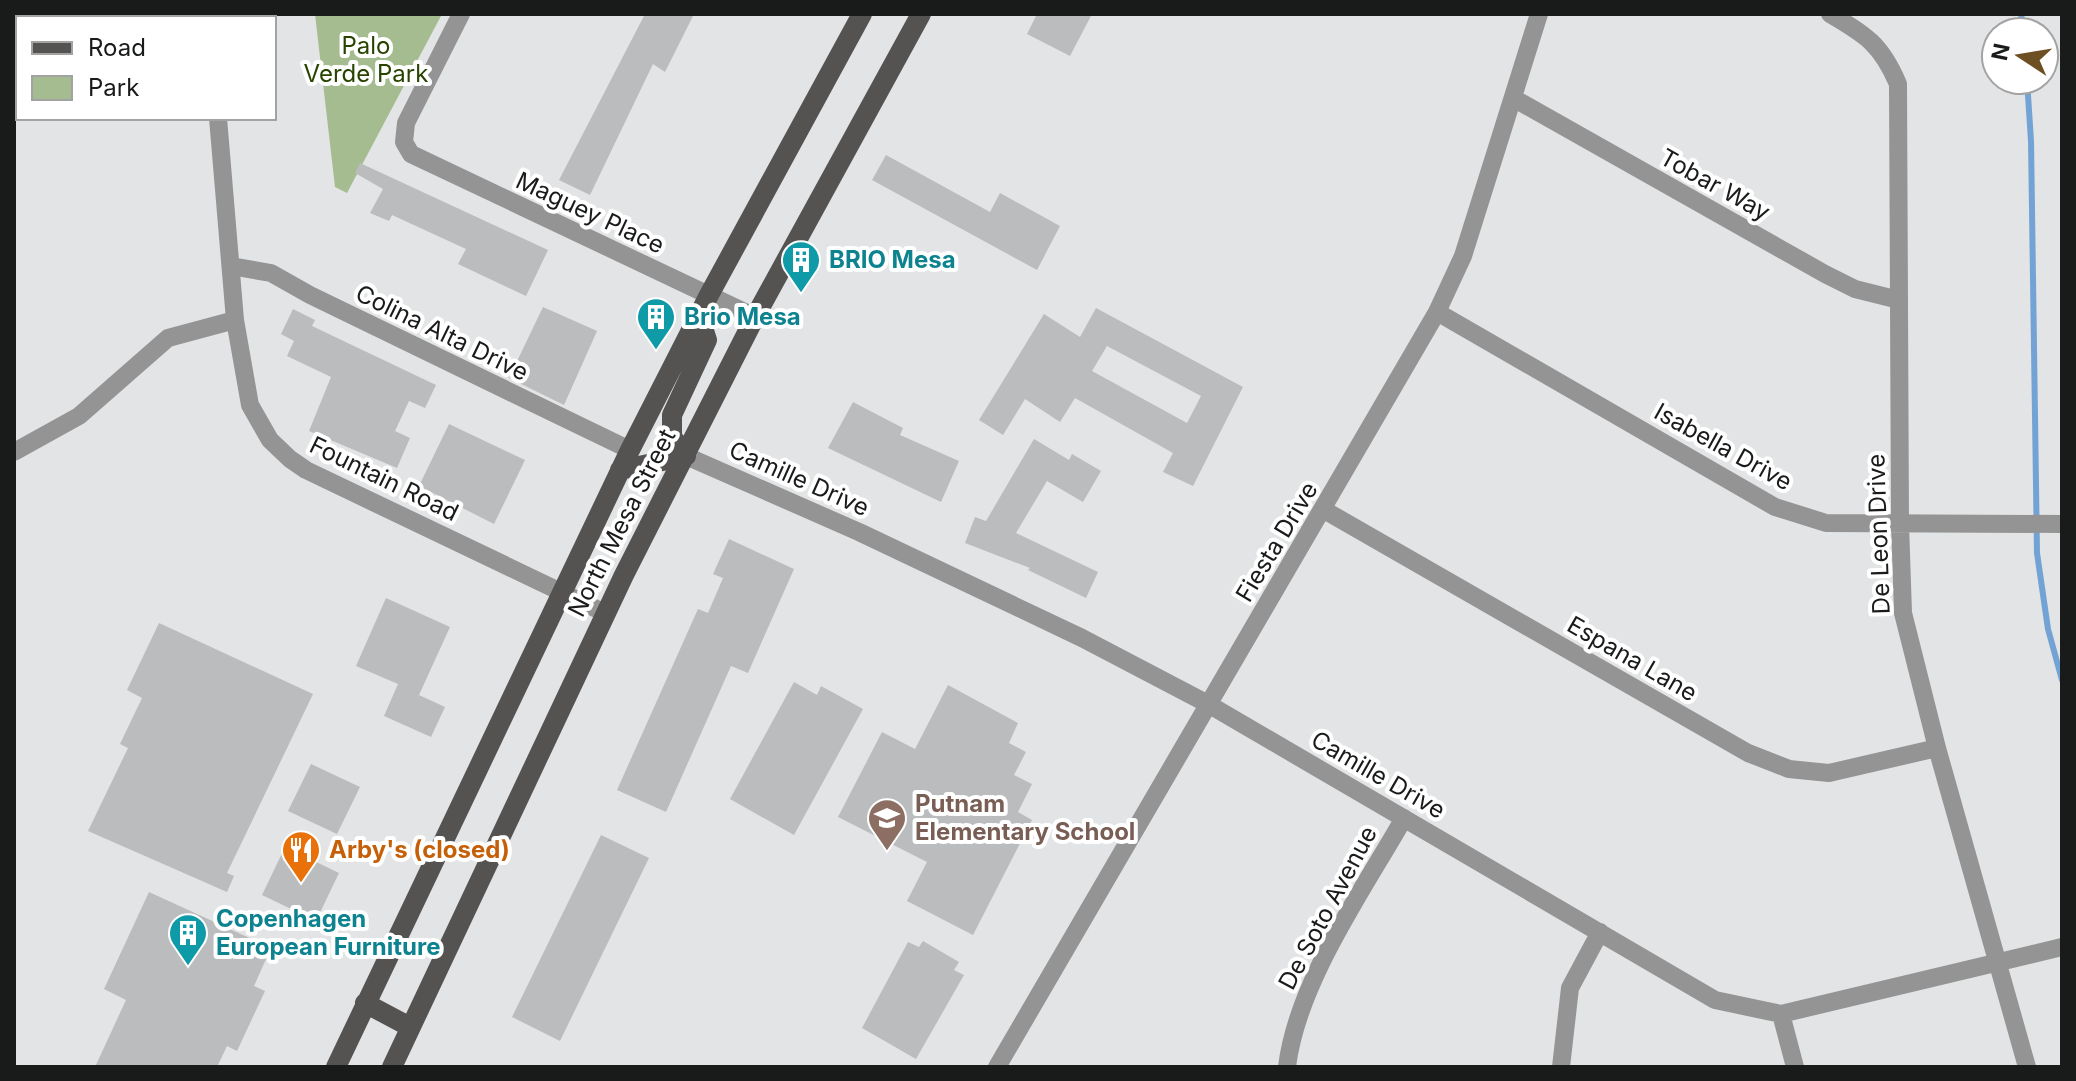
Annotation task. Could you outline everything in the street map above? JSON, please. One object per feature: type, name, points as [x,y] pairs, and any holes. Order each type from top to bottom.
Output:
[{"type":"main road","name":"North Mesa Street","points":[[336,1067],[620,470],[709,295],[862,14]]},
{"type":"main road","name":"North Mesa Street","points":[[392,1067],[605,613],[755,317],[921,14]]},
{"type":"main road","points":[[620,470],[686,456],[672,437],[672,415],[707,340],[699,315]]},
{"type":"main road","points":[[365,1003],[410,1027]]},
{"type":"street","name":"Maguey Place","points":[[461,14],[406,123],[403,136],[406,149],[415,157],[755,317]]},
{"type":"street","name":"Fiesta Drive","points":[[997,1067],[1437,312],[1463,256],[1539,14]]},
{"type":"street","name":"De Leon Drive","points":[[1830,14],[1865,35],[1888,59],[1898,84],[1903,613],[1937,748],[2027,1067]]},
{"type":"street","name":"Tobar Way","points":[[1513,98],[1825,274],[1855,289],[1899,300]]},
{"type":"street","name":"Fountain Road","points":[[218,120],[235,320],[250,405],[270,440],[290,459],[319,476],[605,613]]},
{"type":"street","name":"Colina Alta Drive","points":[[231,266],[271,273],[310,295],[630,450]]},
{"type":"street","name":"Isabella Drive","points":[[1437,312],[1775,507],[1826,523],[2056,524]]},
{"type":"street","points":[[14,452],[79,416],[168,338],[235,320]]},
{"type":"street","name":"Camille Drive","points":[[686,456],[859,532],[1082,638],[1208,704],[1715,1000],[1781,1014],[2062,947]]},
{"type":"street","name":"Espana Lane","points":[[1324,510],[1748,753],[1789,769],[1829,773],[1937,748]]},
{"type":"street","name":"De Soto Avenue","points":[[1287,1067],[1290,1042],[1312,979],[1404,818]]},
{"type":"street","points":[[1561,1067],[1570,988],[1600,932]]},
{"type":"street","points":[[1781,1014],[1795,1067]]},
{"type":"green space","name":"Palo Verde Park","points":[[315,14],[442,14],[347,193],[335,187]]},
{"type":"building","points":[[645,14],[694,14],[665,72],[653,64],[590,195],[559,180]]},
{"type":"building","points":[[1037,14],[1092,14],[1070,56],[1027,34]]},
{"type":"building","points":[[886,155],[990,212],[1000,193],[1060,226],[1037,270],[872,180]]},
{"type":"building","points":[[360,163],[548,250],[526,296],[458,264],[466,249],[392,215],[389,221],[370,213],[383,189],[355,173]]},
{"type":"building","points":[[543,307],[597,331],[564,405],[509,378]]},
{"type":"building","points":[[1096,308],[1243,387],[1193,486],[1163,472],[1173,453],[1075,398],[1060,422],[1025,399],[1003,435],[979,420],[1044,314],[1080,337]],"holes":[[[1107,346],[1201,396],[1187,423],[1092,371]]]},
{"type":"building","points":[[293,309],[315,320],[312,326],[436,385],[425,408],[409,401],[395,431],[410,438],[397,468],[309,431],[331,377],[287,356],[294,341],[281,334]]},
{"type":"building","points":[[853,402],[903,428],[900,435],[959,461],[941,502],[828,448]]},
{"type":"building","points":[[449,424],[525,460],[494,524],[419,486]]},
{"type":"building","points":[[1034,439],[1069,460],[1072,454],[1101,471],[1083,502],[1047,481],[1016,533],[1098,572],[1086,598],[1028,570],[1030,568],[965,543],[975,517],[986,521]]},
{"type":"building","points":[[729,539],[794,569],[748,673],[731,666],[666,812],[617,790],[698,609],[708,613],[723,578],[713,574]]},
{"type":"building","points":[[386,598],[450,627],[419,695],[445,707],[431,737],[384,716],[398,684],[356,666]]},
{"type":"building","points":[[159,623],[313,694],[227,873],[234,876],[227,892],[88,831],[128,748],[120,744],[142,698],[127,690]]},
{"type":"building","points":[[794,682],[817,695],[821,686],[863,709],[794,835],[730,799]]},
{"type":"building","points":[[948,685],[1018,723],[1009,743],[1026,752],[1014,775],[1032,784],[1018,812],[1032,820],[973,935],[907,901],[927,862],[838,817],[882,732],[915,749]]},
{"type":"building","points":[[311,764],[360,787],[337,834],[288,811]]},
{"type":"building","points":[[601,835],[649,858],[560,1041],[512,1017]]},
{"type":"building","name":"Arby's (closed)","points":[[285,847],[339,873],[316,921],[262,895]]},
{"type":"building","name":"Copenhagen European Furniture","points":[[149,892],[271,948],[254,986],[265,991],[237,1051],[227,1046],[217,1067],[95,1067],[126,1000],[104,989]]},
{"type":"building","points":[[923,941],[959,962],[954,970],[964,975],[916,1059],[862,1028],[908,942],[919,947]]},
{"type":"waterway","points":[[2028,96],[2037,553],[2048,629],[2062,680]]},
{"type":"place","name":"BRIO Mesa","points":[[801,294]]},
{"type":"place","name":"Brio Mesa","points":[[656,351]]},
{"type":"place","name":"Putnam Elementary School","points":[[887,852]]},
{"type":"place","name":"Arby's (closed)","points":[[301,884]]},
{"type":"place","name":"Copenhagen European Furniture","points":[[188,967]]}]
